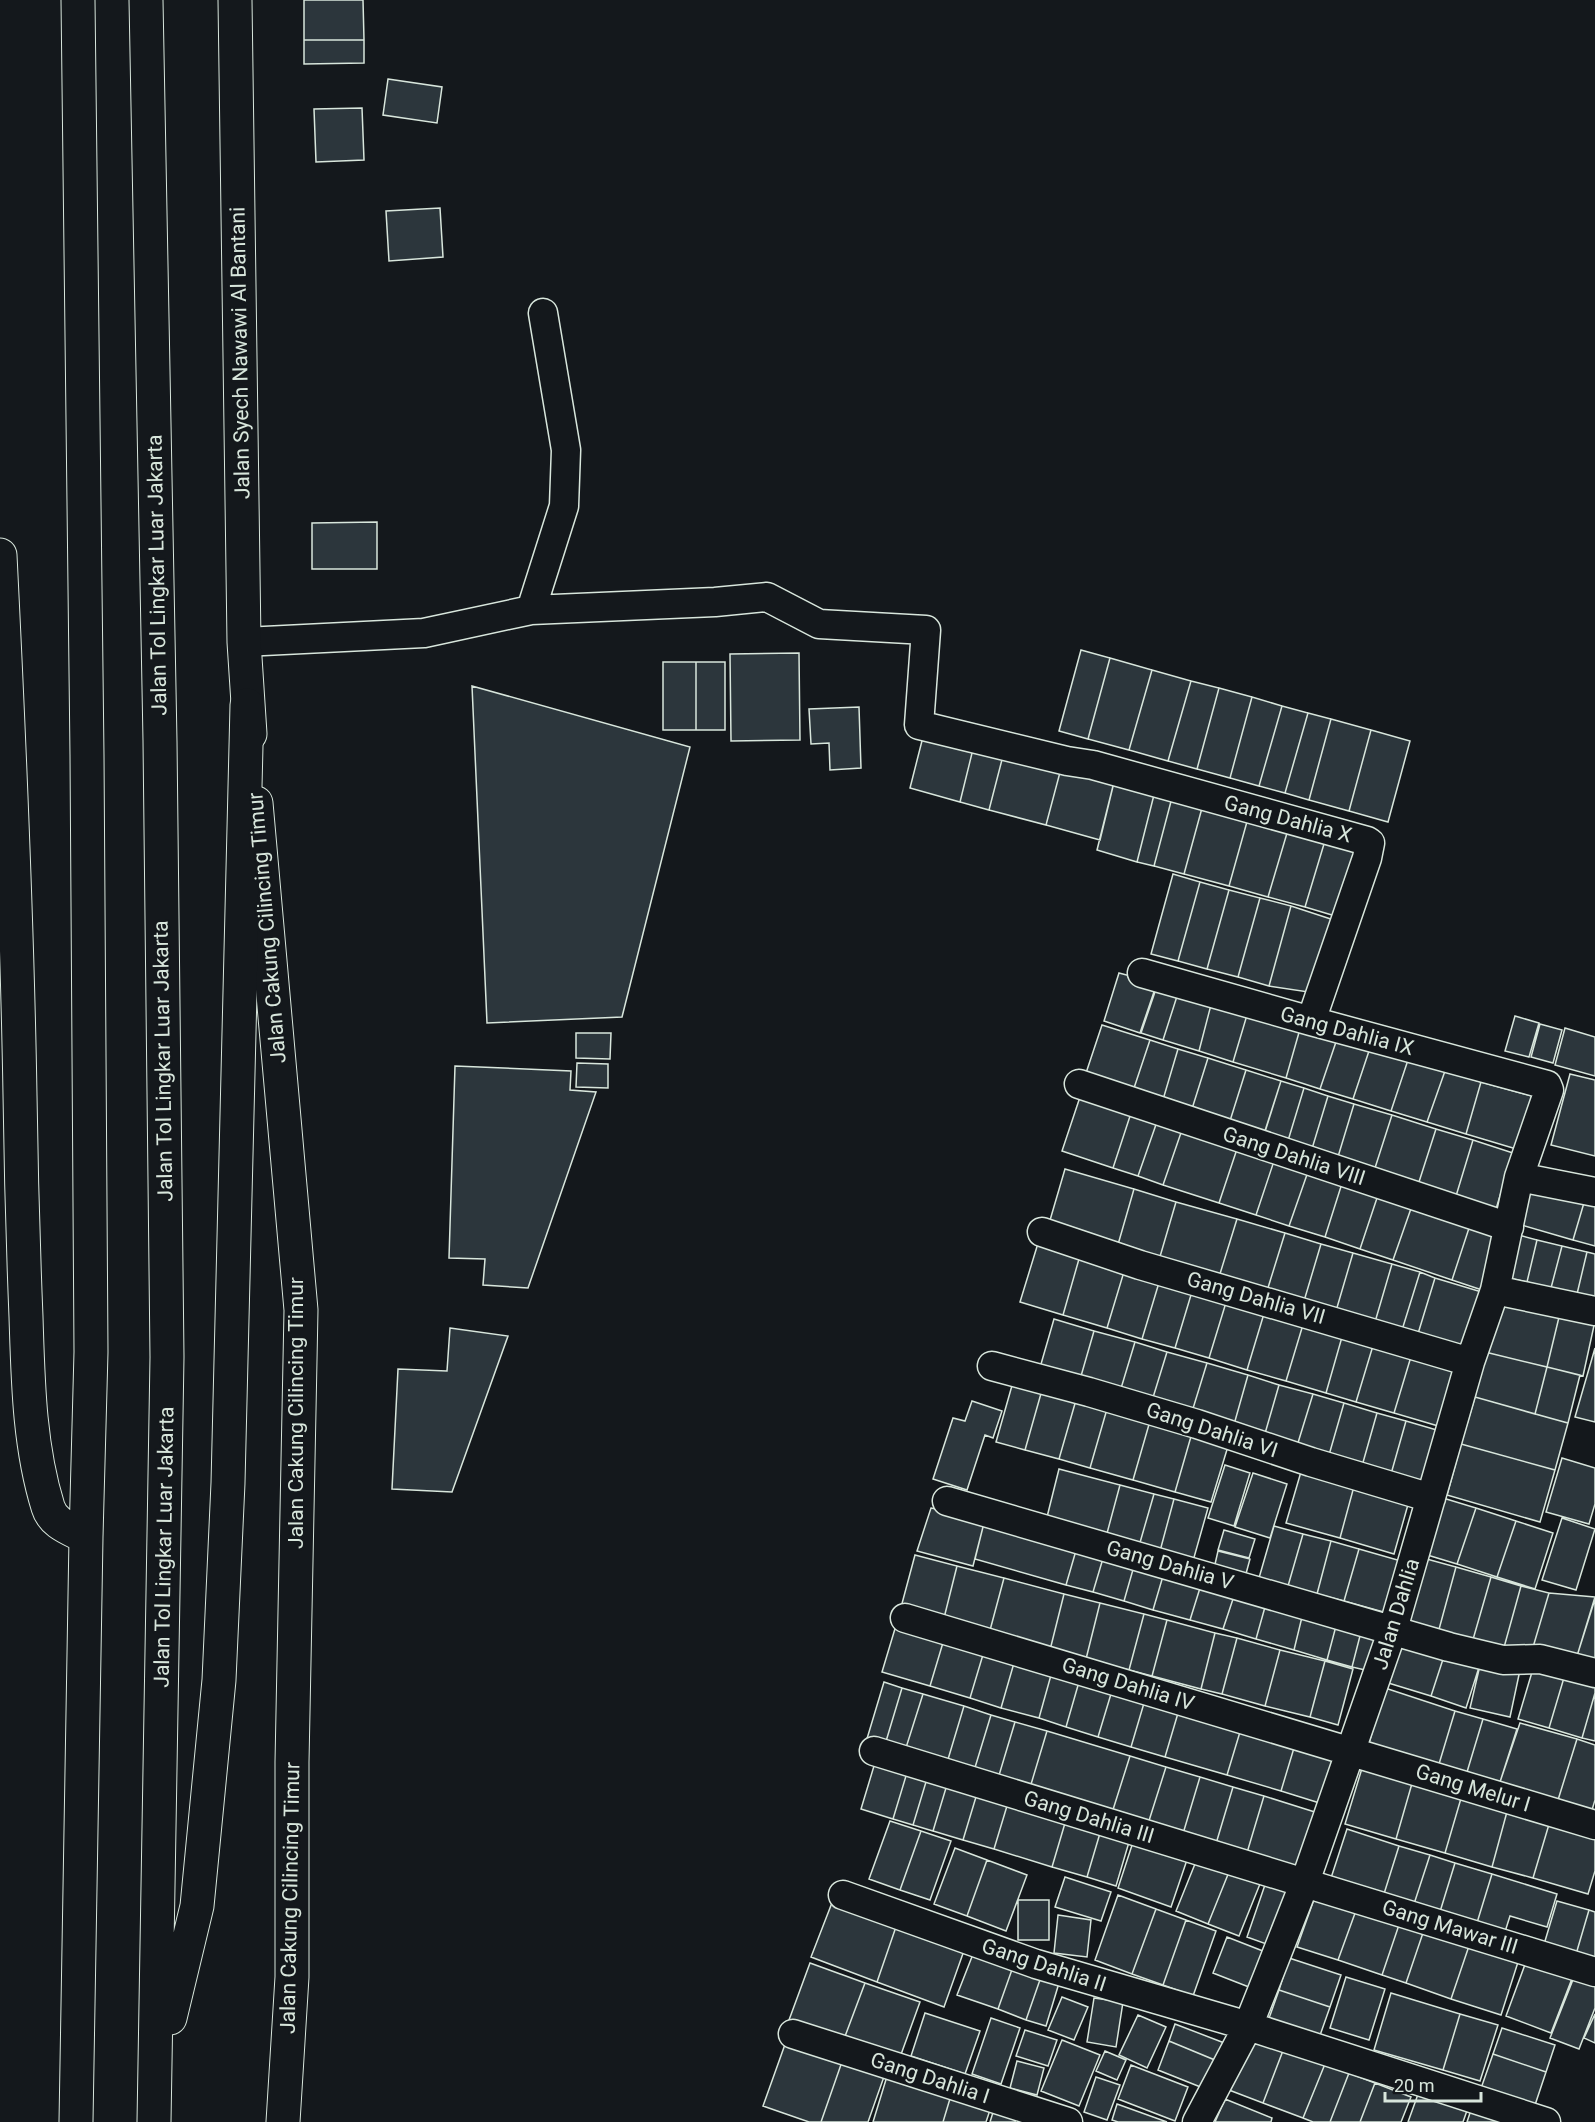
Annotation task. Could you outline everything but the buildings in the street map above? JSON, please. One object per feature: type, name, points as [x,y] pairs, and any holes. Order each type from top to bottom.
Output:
[{"type":"highway","points":[[76,2122],[86,1536],[92,1352],[78,0]]},
{"type":"highway","name":"Jalan Tol Lingkar Luar Jakarta","points":[[146,0],[160,741],[167,1357],[154,2122]]},
{"type":"highway","name":"Jalan Syech Nawawi Al Bantani","points":[[235,0],[244,642],[247,705]]},
{"type":"highway","points":[[0,555],[10,743],[18,973],[27,1352],[36,1463],[49,1510],[58,1523],[86,1536]]},
{"type":"highway","points":[[156,2078],[196,1906],[219,1680],[228,1483],[247,705]]},
{"type":"highway","name":"Jalan Cakung Cilincing Timur","points":[[247,705],[301,1310],[292,1750],[292,1977],[284,2122]]},
{"type":"street","points":[[244,642],[424,633],[531,610],[564,506],[566,450],[543,314]]},
{"type":"street","name":"Gang Dahlia X","points":[[531,610],[715,602],[767,597],[819,624],[926,630],[919,724],[1067,761],[1093,765],[1367,841],[1370,843],[1367,858],[1311,1022]]},
{"type":"street","name":"Gang Dahlia IX","points":[[1142,973],[1311,1022],[1543,1084],[1549,1090]]},
{"type":"street","name":"Gang Dahlia VIII","points":[[1079,1084],[1509,1227]]},
{"type":"street","name":"Jalan Dahlia","points":[[1197,2122],[1248,2026],[1305,1882],[1393,1629],[1470,1362],[1495,1290],[1519,1177],[1549,1090]]},
{"type":"street","points":[[1519,1177],[1595,1192]]},
{"type":"street","name":"Gang Dahlia VII","points":[[1042,1232],[1140,1265],[1470,1362]]},
{"type":"street","points":[[1495,1290],[1595,1311]]},
{"type":"street","name":"Gang Dahlia VI","points":[[992,1366],[1197,1424],[1311,1462],[1431,1498]]},
{"type":"street","name":"Gang Dahlia V","points":[[947,1501],[1449,1647],[1503,1660],[1540,1659],[1595,1673]]},
{"type":"street","name":"Gang Dahlia IV","points":[[905,1618],[1351,1750]]},
{"type":"street","name":"Gang Melur I","points":[[1351,1750],[1595,1825]]},
{"type":"street","name":"Gang Dahlia III","points":[[874,1751],[1305,1882]]},
{"type":"street","name":"Gang Mawar III","points":[[1305,1882],[1595,1972]]},
{"type":"street","name":"Gang Dahlia II","points":[[843,1895],[1047,1967],[1248,2026],[1546,2122]]},
{"type":"street","name":"Gang Dahlia I","points":[[793,2034],[1068,2122]]}]
